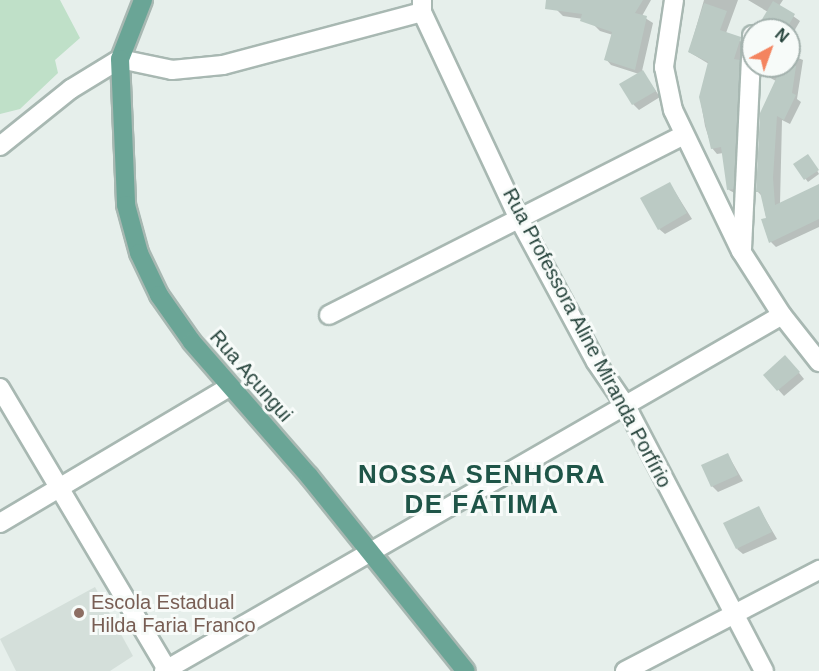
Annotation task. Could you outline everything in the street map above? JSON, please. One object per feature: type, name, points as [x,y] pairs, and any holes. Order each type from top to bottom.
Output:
[{"type":"main road","points":[[120,59],[143,0]]},
{"type":"main road","name":"Rua Açungui","points":[[120,59],[125,117],[123,171],[126,204],[139,254],[159,295],[229,387],[372,552],[466,671]]},
{"type":"street","points":[[674,0],[664,67],[667,91],[684,135],[741,251],[782,315],[819,362]]},
{"type":"street","points":[[0,146],[71,89],[120,59],[172,70],[224,65],[422,6]]},
{"type":"street","name":"Rua Professora Aline Miranda Porfírio","points":[[422,6],[519,219],[596,362],[626,406],[764,671]]},
{"type":"street","points":[[741,251],[751,78]]},
{"type":"street","points":[[329,315],[684,135]]},
{"type":"street","points":[[0,388],[166,670],[782,315]]},
{"type":"street","points":[[0,523],[229,387]]},
{"type":"street","points":[[625,671],[735,617],[819,570]]},
{"type":"shaded area","name":"Escola Estadual Hilda Faria Franco","points":[[95,587],[133,656],[110,671],[16,671],[0,639]]},
{"type":"green space","points":[[0,0],[60,0],[80,38],[55,60],[58,73],[20,109],[0,114]]},
{"type":"building","points":[[546,0],[643,0],[635,13],[647,16],[635,70],[604,60],[612,32],[580,21],[582,14],[545,9]]},
{"type":"building","points":[[773,1],[795,14],[793,18],[763,18]]},
{"type":"building","points":[[704,3],[727,11],[720,30],[741,37],[734,59],[740,60],[734,189],[727,190],[721,147],[711,149],[699,97],[708,62],[688,52]]},
{"type":"building","points":[[643,70],[656,91],[632,105],[619,84]]},
{"type":"building","points":[[776,78],[794,78],[792,93],[796,95],[784,120],[777,116],[773,178],[775,205],[819,184],[819,219],[769,243],[761,219],[766,218],[760,192],[756,192],[760,113]]},
{"type":"building","points":[[808,154],[819,170],[804,180],[793,164]]},
{"type":"building","points":[[670,182],[687,213],[658,230],[640,198]]},
{"type":"building","points":[[785,355],[800,372],[777,391],[763,375]]},
{"type":"building","points":[[728,453],[738,475],[711,487],[701,465]]},
{"type":"building","points":[[759,506],[772,532],[736,549],[723,523]]},
{"type":"place","name":"Escola Estadual Hilda Faria Franco","points":[[79,613]]},
{"type":"district","name":"NOSSA SENHORA DE FÁTIMA","points":[[482,490]]}]
